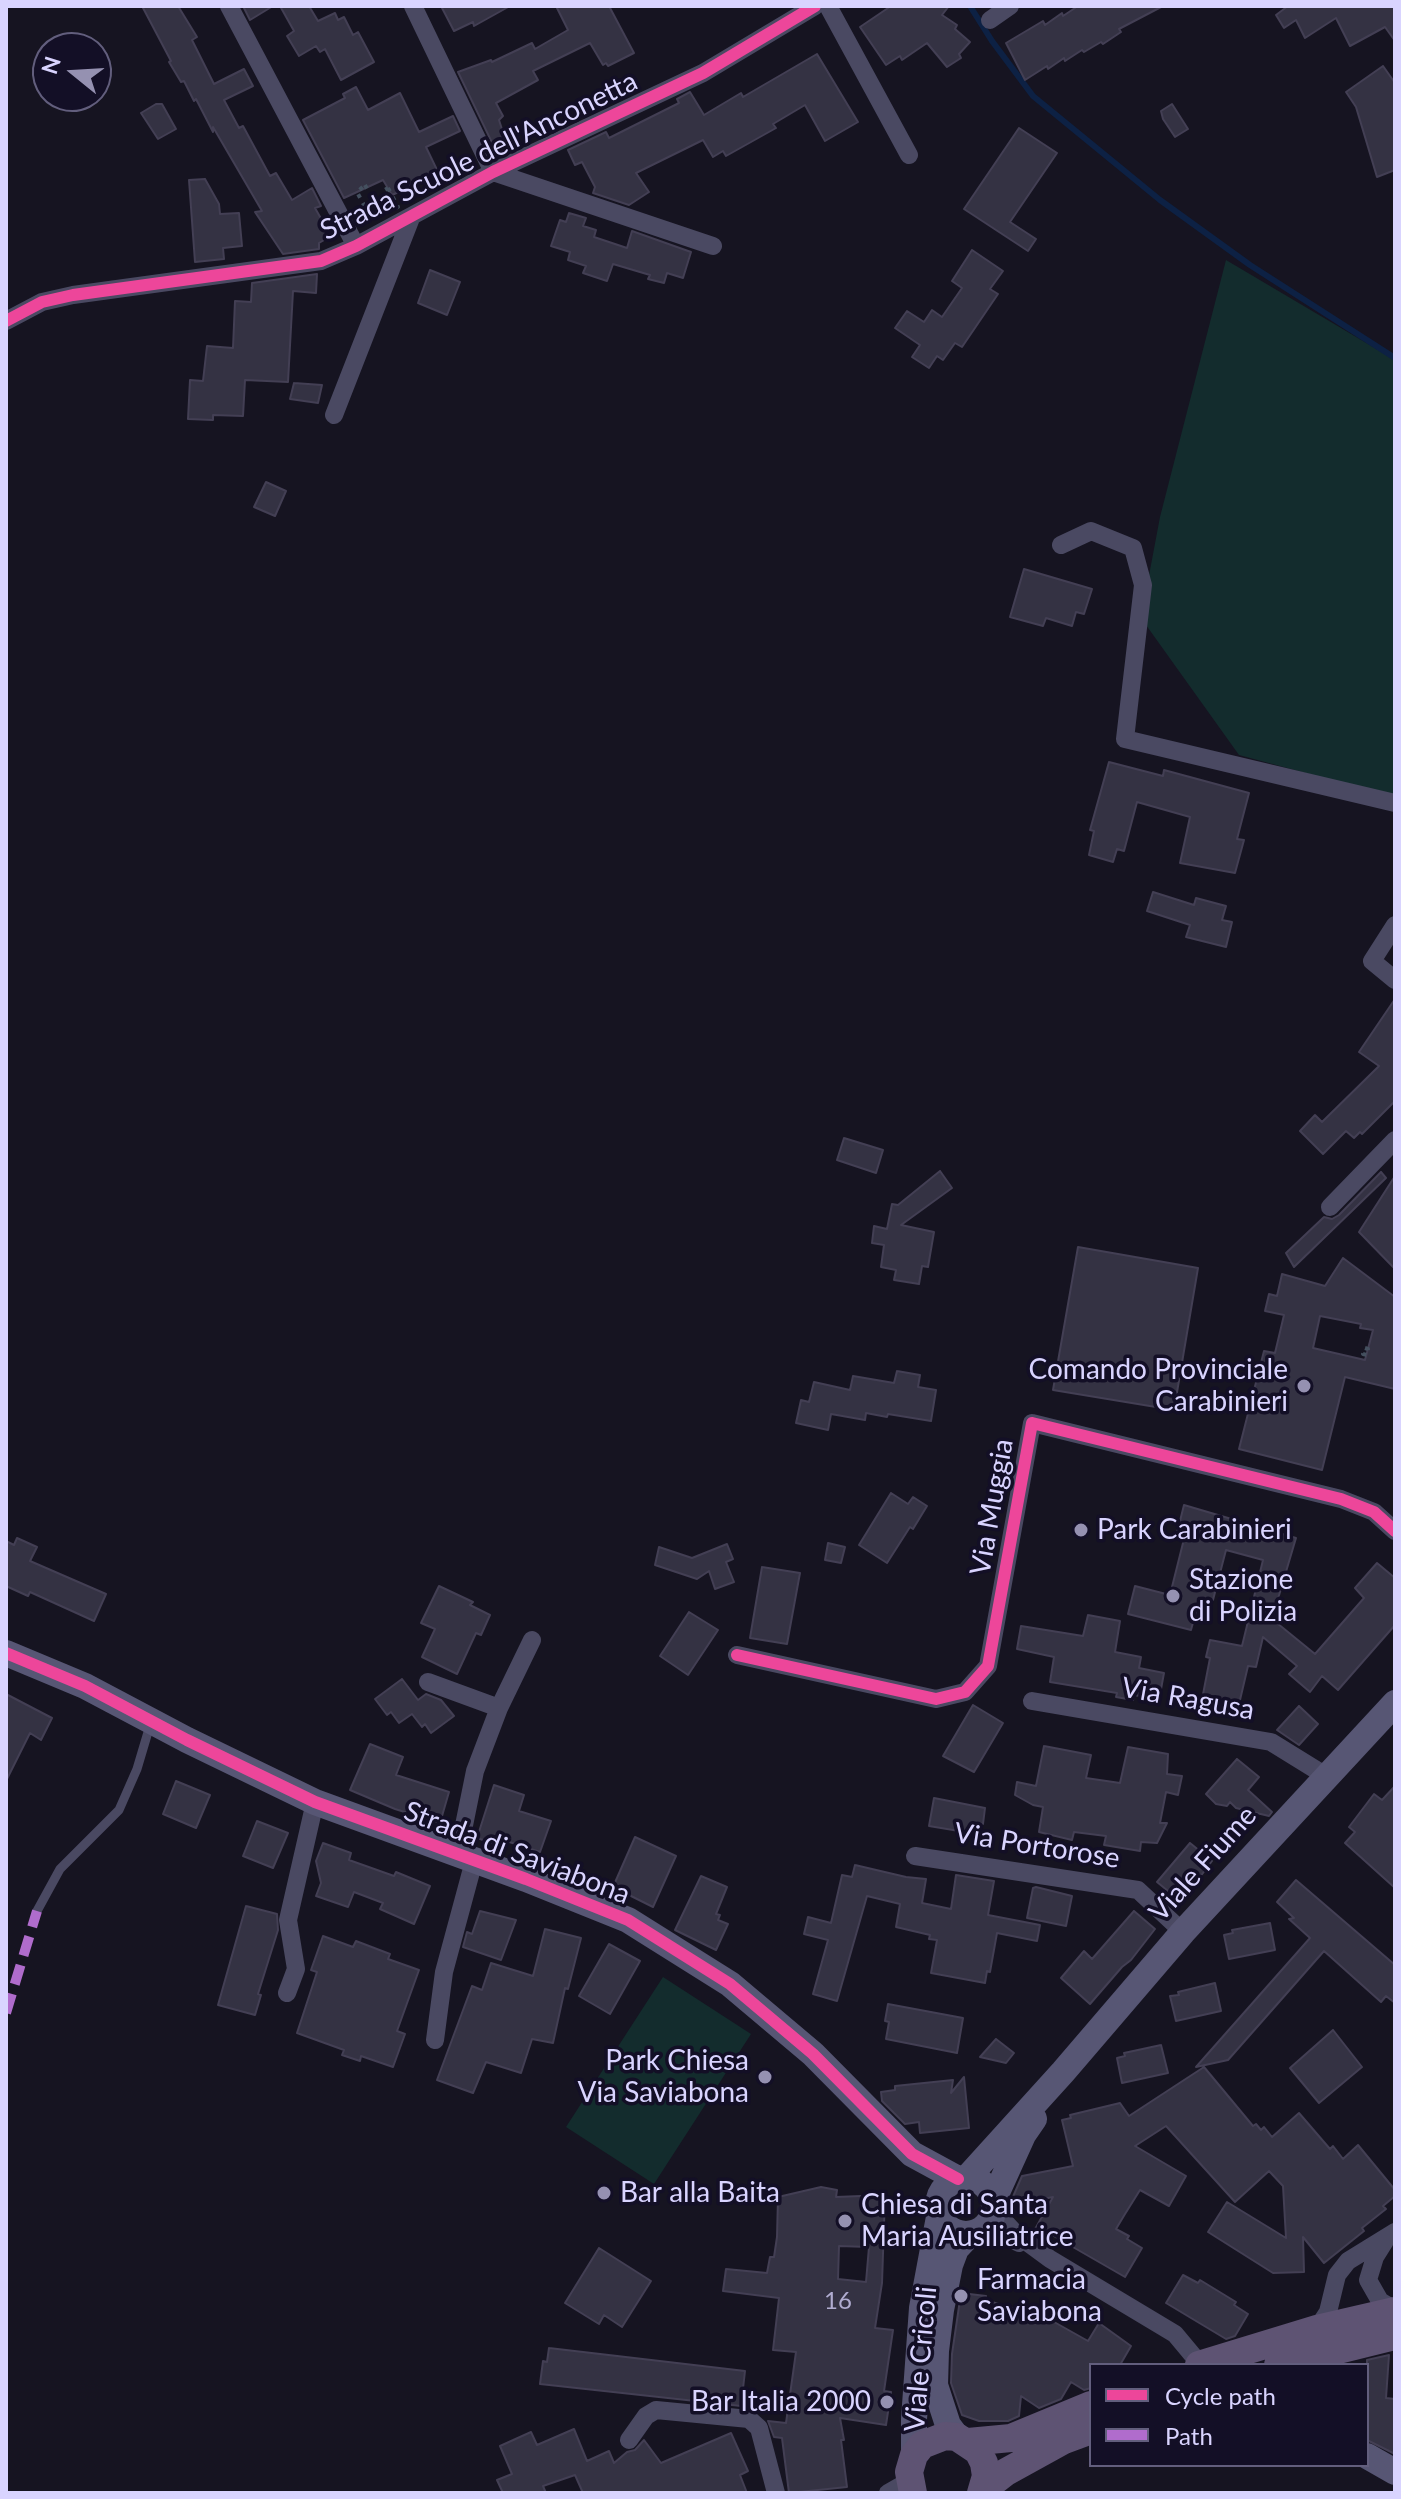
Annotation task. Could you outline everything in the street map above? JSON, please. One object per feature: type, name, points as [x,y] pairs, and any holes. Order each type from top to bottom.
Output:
[{"type":"main road","points":[[1206,2363],[1317,2329],[1395,2310]]},
{"type":"main road","points":[[1286,2363],[1395,2336]]},
{"type":"main road","points":[[963,2440],[1011,2438],[1089,2406]]},
{"type":"main road","points":[[982,2491],[1006,2472],[1089,2431]]},
{"type":"main road","name":"Viale Cricoli","points":[[907,2483],[933,2439],[963,2440],[978,2451],[984,2463],[986,2476],[982,2491]]},
{"type":"street","points":[[229,6],[356,246]]},
{"type":"street","points":[[413,6],[493,172]]},
{"type":"street","name":"Strada Scuole dell'Anconetta","points":[[6,321],[42,302],[73,295],[321,261],[411,218],[493,172],[703,73],[815,6]]},
{"type":"street","points":[[828,6],[909,155]]},
{"type":"street","points":[[990,20],[1010,6]]},
{"type":"street","name":"Strada Scuole dell'Anconetta","points":[[493,172],[713,246]]},
{"type":"street","name":"Strada Scuole dell'Anconetta","points":[[334,415],[411,218]]},
{"type":"street","points":[[1061,545],[1091,531],[1133,548],[1143,585],[1125,739],[1395,803]]},
{"type":"street","points":[[1395,925],[1372,961],[1395,980]]},
{"type":"street","points":[[1330,1207],[1394,1144]]},
{"type":"street","name":"Via Muggia","points":[[737,1655],[936,1699],[965,1692],[988,1666],[1032,1423],[1341,1499],[1374,1512],[1395,1531]]},
{"type":"street","name":"Strada di Saviabona","points":[[435,2040],[444,1972],[466,1858],[475,1771],[499,1708],[532,1640]]},
{"type":"street","name":"Strada di Saviabona","points":[[6,1654],[85,1686],[315,1802],[628,1920],[730,1984],[813,2054],[912,2154],[962,2178]]},
{"type":"street","points":[[428,1682],[499,1708]]},
{"type":"street","name":"Via Ragusa","points":[[1032,1701],[1271,1742],[1326,1776]]},
{"type":"street","name":"Viale Fiume","points":[[962,2178],[1063,2072],[1183,1932],[1395,1703]]},
{"type":"street","points":[[287,1993],[296,1969],[288,1920],[315,1802]]},
{"type":"street","name":"Via Portorose","points":[[915,1856],[1138,1890],[1183,1932]]},
{"type":"street","name":"Viale Fiume","points":[[985,2218],[1023,2135],[1063,2072]]},
{"type":"street","name":"Strada di Saviabona","points":[[912,2154],[938,2212]]},
{"type":"street","points":[[962,2178],[984,2185],[985,2218],[951,2231],[938,2212],[942,2190],[962,2178]]},
{"type":"street","name":"Viale Cricoli","points":[[907,2483],[922,2308],[938,2212]]},
{"type":"street","points":[[985,2218],[1175,2334],[1197,2363]]},
{"type":"street","name":"Viale Cricoli","points":[[963,2440],[948,2425],[935,2385],[936,2351],[950,2265],[956,2249],[985,2218]]},
{"type":"street","points":[[1391,2236],[1375,2257],[1368,2280],[1380,2301],[1395,2310]]},
{"type":"street","points":[[1317,2329],[1328,2312],[1337,2275],[1348,2261],[1391,2236]]},
{"type":"street","points":[[629,2440],[646,2416],[656,2410],[749,2419],[759,2428],[776,2493]]},
{"type":"street","points":[[1369,2457],[1395,2472]]},
{"type":"lane","points":[[37,1911],[60,1869],[119,1810],[137,1769],[152,1722]]},
{"type":"path","points":[[365,185],[374,202],[365,207],[357,192],[365,185]]},
{"type":"path","points":[[388,188],[398,207],[393,209],[383,191],[388,188]]},
{"type":"green space","points":[[1226,260],[1395,360],[1395,797],[1239,755],[1141,618],[1160,517]]},
{"type":"green space","points":[[663,1977],[751,2034],[654,2184],[566,2127]]},
{"type":"building","points":[[142,6],[178,6],[197,37],[192,40],[214,84],[244,69],[253,86],[224,100],[239,128],[243,126],[270,176],[276,173],[292,200],[312,188],[321,206],[315,208],[331,236],[319,243],[319,249],[283,254],[255,212],[262,211],[213,127],[213,132],[196,99],[194,101],[169,62]]},
{"type":"building","points":[[243,6],[273,6],[250,20]]},
{"type":"building","points":[[280,6],[309,6],[318,21],[335,13],[338,20],[344,17],[353,35],[358,32],[374,62],[341,80],[325,49],[320,52],[316,46],[299,56],[287,36],[294,31]]},
{"type":"building","points":[[441,6],[510,6],[474,26],[473,22],[454,31]]},
{"type":"building","points":[[556,6],[609,6],[634,53],[608,66],[606,63],[603,65],[590,43],[533,71],[538,80],[496,103],[503,116],[499,120],[508,148],[497,153],[458,72],[492,62],[532,43],[535,49],[568,30]]},
{"type":"building","points":[[891,6],[949,6],[942,15],[957,25],[955,29],[970,42],[959,54],[961,58],[947,67],[927,43],[902,60],[900,56],[886,65],[860,27]]},
{"type":"building","points":[[1078,6],[1163,6],[1119,29],[1121,32],[1103,44],[1101,42],[1084,52],[1082,50],[1065,61],[1064,58],[1025,80],[1006,43],[1043,21],[1045,25]]},
{"type":"building","points":[[1288,6],[1395,6],[1395,41],[1385,27],[1350,46],[1336,18],[1305,38],[1296,20],[1284,28],[1276,15]]},
{"type":"building","points":[[817,54],[858,122],[825,141],[805,105],[773,124],[776,128],[726,156],[723,151],[713,157],[703,140],[636,173],[649,192],[629,205],[593,193],[595,187],[582,162],[575,165],[568,150],[606,132],[609,138],[679,103],[677,99],[690,92],[704,115],[741,93],[743,97]]},
{"type":"building","points":[[1383,66],[1395,83],[1395,170],[1377,177],[1356,107],[1346,92]]},
{"type":"building","points":[[356,87],[368,110],[400,93],[419,132],[453,116],[460,131],[426,147],[439,174],[392,195],[383,180],[344,198],[303,120],[345,98],[343,94]]},
{"type":"building","points":[[162,104],[176,129],[158,139],[141,113]]},
{"type":"building","points":[[1172,104],[1188,129],[1175,137],[1161,111]]},
{"type":"building","points":[[1019,128],[1057,153],[1010,222],[1036,239],[1028,251],[964,209]]},
{"type":"building","points":[[205,179],[219,204],[220,214],[239,213],[242,246],[223,248],[224,259],[195,262],[189,180]]},
{"type":"building","points":[[569,213],[586,218],[583,226],[596,230],[594,237],[627,248],[632,231],[691,252],[683,278],[667,273],[664,283],[648,279],[650,275],[613,264],[607,281],[583,273],[586,266],[568,260],[570,252],[551,246],[560,220],[566,222]]},
{"type":"building","points":[[972,250],[1003,271],[990,289],[998,294],[962,347],[955,343],[943,360],[937,356],[929,368],[912,357],[920,345],[895,328],[907,311],[924,322],[932,310],[942,317],[962,288],[952,281]]},
{"type":"building","points":[[430,270],[460,282],[447,315],[418,303]]},
{"type":"building","points":[[317,274],[316,293],[293,291],[288,382],[245,380],[243,416],[213,415],[213,420],[188,419],[190,380],[203,381],[207,346],[233,348],[235,301],[251,302],[252,283]]},
{"type":"building","points":[[294,383],[322,385],[318,403],[290,399]]},
{"type":"building","points":[[266,482],[286,491],[275,516],[254,507]]},
{"type":"building","points":[[1024,569],[1092,589],[1084,614],[1076,612],[1072,626],[1046,618],[1043,626],[1010,617]]},
{"type":"building","points":[[1109,762],[1163,776],[1164,770],[1249,793],[1237,839],[1244,840],[1235,873],[1180,863],[1190,817],[1137,802],[1124,851],[1117,849],[1113,862],[1089,855],[1094,831],[1090,830]]},
{"type":"building","points":[[1153,892],[1194,905],[1196,898],[1226,906],[1222,920],[1232,922],[1226,947],[1186,937],[1190,925],[1147,911]]},
{"type":"building","points":[[1395,999],[1395,1101],[1362,1134],[1360,1132],[1354,1138],[1346,1131],[1323,1154],[1300,1131],[1315,1115],[1322,1122],[1379,1066],[1359,1052]]},
{"type":"building","points":[[844,1138],[883,1150],[876,1173],[837,1160]]},
{"type":"building","points":[[940,1171],[952,1188],[901,1225],[934,1232],[928,1267],[922,1266],[919,1284],[894,1280],[896,1270],[881,1267],[884,1245],[872,1243],[874,1226],[887,1229],[892,1204],[898,1205]]},
{"type":"building","points":[[1381,1172],[1386,1178],[1294,1267],[1286,1253],[1324,1217],[1332,1219],[1339,1215]]},
{"type":"building","points":[[1395,1176],[1395,1269],[1359,1232]]},
{"type":"building","points":[[1078,1247],[1198,1268],[1174,1410],[1053,1390]]},
{"type":"building","points":[[1343,1258],[1395,1297],[1395,1389],[1345,1377],[1322,1470],[1239,1449],[1264,1351],[1275,1353],[1284,1315],[1265,1311],[1269,1294],[1277,1296],[1282,1274],[1325,1286]],"holes":[[[1320,1316],[1361,1324],[1360,1328],[1373,1330],[1365,1360],[1313,1348]]]},
{"type":"building","points":[[897,1371],[920,1375],[918,1387],[936,1390],[931,1421],[866,1413],[865,1420],[831,1414],[828,1430],[796,1423],[801,1400],[809,1402],[814,1382],[850,1390],[853,1376],[894,1383]]},
{"type":"building","points":[[891,1493],[908,1504],[913,1497],[927,1506],[887,1563],[859,1545]]},
{"type":"building","points":[[1184,1505],[1296,1538],[1272,1619],[1315,1654],[1364,1598],[1355,1588],[1377,1563],[1395,1578],[1395,1625],[1338,1690],[1322,1676],[1310,1692],[1289,1674],[1297,1666],[1263,1637],[1256,1667],[1248,1666],[1236,1717],[1200,1710],[1210,1658],[1206,1657],[1210,1640],[1242,1646],[1263,1560],[1226,1550],[1213,1600],[1200,1597],[1191,1630],[1128,1614],[1135,1586],[1170,1595],[1184,1539],[1176,1537]]},
{"type":"building","points":[[17,1538],[37,1547],[30,1561],[106,1594],[94,1621],[30,1592],[28,1596],[6,1586],[6,1541],[14,1545]]},
{"type":"building","points":[[828,1543],[845,1547],[841,1563],[825,1560]]},
{"type":"building","points":[[727,1544],[733,1559],[726,1562],[734,1582],[715,1589],[709,1571],[697,1579],[655,1565],[659,1547],[692,1558]]},
{"type":"building","points":[[762,1567],[800,1573],[787,1644],[750,1638]]},
{"type":"building","points":[[439,1586],[473,1602],[470,1605],[490,1615],[481,1635],[476,1633],[457,1674],[422,1657],[435,1629],[421,1623]]},
{"type":"building","points":[[689,1612],[718,1630],[688,1675],[660,1656]]},
{"type":"building","points":[[1088,1615],[1120,1621],[1115,1652],[1141,1657],[1139,1668],[1164,1673],[1159,1700],[1134,1695],[1133,1700],[1116,1697],[1117,1693],[1050,1682],[1054,1657],[1017,1649],[1021,1626],[1083,1636]]},
{"type":"building","points":[[402,1679],[418,1700],[426,1694],[441,1700],[454,1716],[431,1733],[412,1714],[399,1723],[391,1712],[387,1715],[375,1699]]},
{"type":"building","points":[[6,1694],[52,1718],[41,1740],[30,1733],[6,1781]]},
{"type":"building","points":[[973,1705],[1003,1723],[974,1772],[943,1756]]},
{"type":"building","points":[[1299,1706],[1318,1724],[1299,1745],[1277,1730]]},
{"type":"building","points":[[370,1744],[403,1757],[396,1775],[449,1792],[440,1823],[350,1790]]},
{"type":"building","points":[[1044,1746],[1091,1755],[1086,1778],[1120,1783],[1128,1747],[1168,1754],[1167,1774],[1182,1776],[1178,1795],[1166,1792],[1160,1823],[1167,1823],[1157,1843],[1141,1842],[1140,1851],[1104,1845],[1106,1836],[1074,1832],[1072,1840],[1039,1832],[1043,1807],[1015,1795],[1017,1782],[1036,1786]]},
{"type":"building","points":[[1237,1759],[1259,1777],[1248,1790],[1272,1812],[1269,1816],[1236,1808],[1230,1802],[1227,1806],[1216,1804],[1206,1794]]},
{"type":"building","points":[[176,1781],[210,1795],[196,1828],[163,1814]]},
{"type":"building","points":[[494,1785],[524,1795],[519,1811],[551,1821],[540,1852],[494,1837],[492,1843],[477,1838]]},
{"type":"building","points":[[1395,1786],[1395,1888],[1345,1843],[1355,1832],[1349,1827],[1374,1794],[1382,1800]]},
{"type":"building","points":[[934,1798],[985,1808],[983,1824],[979,1823],[977,1834],[929,1826]]},
{"type":"building","points":[[257,1821],[288,1833],[273,1868],[243,1856]]},
{"type":"building","points":[[635,1837],[676,1856],[653,1907],[613,1887]]},
{"type":"building","points":[[323,1843],[351,1853],[349,1860],[394,1876],[396,1872],[430,1886],[414,1924],[380,1909],[383,1903],[354,1892],[348,1907],[316,1896],[321,1883],[316,1861]]},
{"type":"building","points":[[1190,1843],[1212,1861],[1179,1900],[1157,1882]]},
{"type":"building","points":[[855,1865],[926,1879],[922,1903],[951,1909],[956,1875],[994,1881],[988,1915],[1040,1925],[1037,1941],[997,1933],[985,1983],[931,1973],[937,1940],[929,1939],[930,1935],[896,1927],[900,1904],[867,1896],[837,2001],[813,1994],[828,1940],[804,1934],[808,1917],[831,1923],[842,1875],[852,1877]]},
{"type":"building","points":[[701,1876],[727,1887],[716,1914],[720,1915],[718,1920],[728,1924],[716,1950],[675,1930]]},
{"type":"building","points":[[1296,1880],[1395,1965],[1395,2003],[1386,1996],[1381,2002],[1324,1951],[1228,2060],[1196,2067],[1310,1938],[1289,1919],[1294,1918],[1277,1902]]},
{"type":"building","points":[[1033,1888],[1072,1896],[1066,1926],[1027,1918]]},
{"type":"building","points":[[246,1906],[277,1914],[278,1930],[258,1994],[261,1995],[255,2015],[218,2005]]},
{"type":"building","points":[[480,1911],[516,1920],[501,1960],[463,1947],[467,1932],[472,1934]]},
{"type":"building","points":[[1134,1911],[1155,1929],[1090,2004],[1061,1978],[1084,1951],[1092,1959]]},
{"type":"building","points":[[1270,1923],[1275,1950],[1229,1959],[1224,1935],[1233,1933],[1232,1930]]},
{"type":"building","points":[[545,1929],[581,1938],[568,1989],[565,1988],[553,2043],[532,2039],[521,2073],[486,2062],[473,2093],[437,2080],[472,1986],[482,1990],[491,1963],[533,1976]]},
{"type":"building","points":[[323,1936],[353,1947],[356,1941],[390,1954],[388,1959],[419,1970],[397,2031],[405,2034],[393,2067],[361,2056],[360,2061],[342,2055],[344,2050],[297,2033],[317,1972],[311,1970]]},
{"type":"building","points":[[609,1944],[640,1961],[610,2014],[579,1996]]},
{"type":"building","points":[[1215,1983],[1221,2011],[1176,2021],[1170,1996]]},
{"type":"building","points":[[888,2004],[963,2018],[957,2053],[886,2039]]},
{"type":"building","points":[[1333,2030],[1362,2067],[1319,2103],[1290,2068]]},
{"type":"building","points":[[996,2039],[1014,2053],[1006,2063],[980,2057]]},
{"type":"building","points":[[1161,2045],[1168,2073],[1122,2083],[1117,2058],[1125,2056],[1124,2053]]},
{"type":"building","points":[[1204,2067],[1253,2126],[1256,2124],[1261,2130],[1264,2127],[1272,2137],[1299,2113],[1330,2149],[1333,2146],[1343,2159],[1358,2145],[1395,2190],[1395,2196],[1383,2206],[1386,2209],[1324,2263],[1303,2237],[1304,2272],[1273,2273],[1208,2232],[1227,2202],[1286,2238],[1283,2186],[1269,2171],[1235,2202],[1166,2126],[1135,2146],[1186,2176],[1169,2206],[1140,2190],[1125,2214],[1116,2229],[1142,2248],[1125,2277],[1052,2235],[1050,2240],[1034,2231],[1053,2197],[1013,2205],[1012,2199],[1022,2176],[1073,2166],[1062,2120],[1071,2118],[1070,2115],[1120,2103],[1129,2116]]},
{"type":"building","points":[[964,2077],[969,2128],[920,2133],[919,2122],[905,2124],[882,2101],[881,2092],[895,2090],[895,2086],[953,2080],[951,2093]]},
{"type":"building","points":[[821,2187],[837,2190],[836,2197],[885,2195],[882,2283],[875,2328],[893,2330],[884,2391],[891,2392],[886,2425],[840,2418],[847,2487],[789,2493],[782,2438],[774,2437],[768,2421],[786,2423],[796,2352],[773,2350],[779,2298],[723,2291],[726,2269],[767,2273],[770,2257],[774,2257],[777,2237],[778,2197]],"holes":[[[839,2246],[869,2247],[866,2282],[838,2279]]]},
{"type":"building","points":[[599,2248],[651,2281],[622,2327],[604,2315],[599,2324],[565,2303]]},
{"type":"building","points":[[1183,2275],[1198,2283],[1200,2280],[1236,2302],[1234,2305],[1248,2314],[1235,2336],[1226,2339],[1166,2303]]},
{"type":"building","points":[[961,2293],[986,2296],[985,2300],[1047,2318],[1088,2341],[1099,2323],[1131,2346],[1121,2363],[1089,2363],[1089,2389],[1084,2390],[1071,2382],[1061,2399],[1039,2408],[1021,2396],[1019,2416],[1008,2421],[979,2421],[962,2415],[951,2383]]},
{"type":"building","points":[[549,2348],[745,2371],[741,2406],[540,2384],[543,2361],[547,2362]]},
{"type":"building","points":[[1389,2355],[1386,2398],[1395,2399],[1395,2454],[1369,2441],[1367,2360]]},
{"type":"building","points":[[574,2429],[587,2461],[609,2451],[614,2463],[627,2452],[635,2450],[644,2440],[661,2463],[731,2433],[748,2471],[740,2475],[747,2493],[583,2493],[575,2475],[543,2486],[546,2493],[503,2493],[497,2480],[512,2474],[500,2446],[531,2432],[537,2445]]},
{"type":"waterway","points":[[970,6],[1033,96],[1160,200],[1250,265],[1395,358]]},
{"type":"marked path","points":[[6,2013],[37,1911]]},
{"type":"cycle path","points":[[6,321],[42,302],[73,295],[321,261],[356,246],[493,172],[703,73],[815,6]]},
{"type":"cycle path","points":[[737,1655],[936,1699],[965,1692],[988,1666],[1032,1423],[1341,1499],[1374,1512],[1395,1531]]},
{"type":"cycle path","points":[[6,1653],[85,1686],[315,1802],[628,1920],[730,1984],[813,2054],[912,2154],[958,2179]]},
{"type":"place","name":"Comando Provinciale Carabinieri","points":[[1304,1386]]},
{"type":"place","name":"Park Carabinieri","points":[[1081,1530]]},
{"type":"place","name":"Stazione di Polizia","points":[[1173,1596]]},
{"type":"place","name":"Park Chiesa Via Saviabona","points":[[765,2077]]},
{"type":"place","name":"Bar alla Baita","points":[[604,2193]]},
{"type":"place","name":"Chiesa di Santa Maria Ausiliatrice","points":[[845,2221]]},
{"type":"place","name":"Farmacia Saviabona","points":[[961,2296]]},
{"type":"place","name":"Bar Italia 2000","points":[[887,2402]]}]
